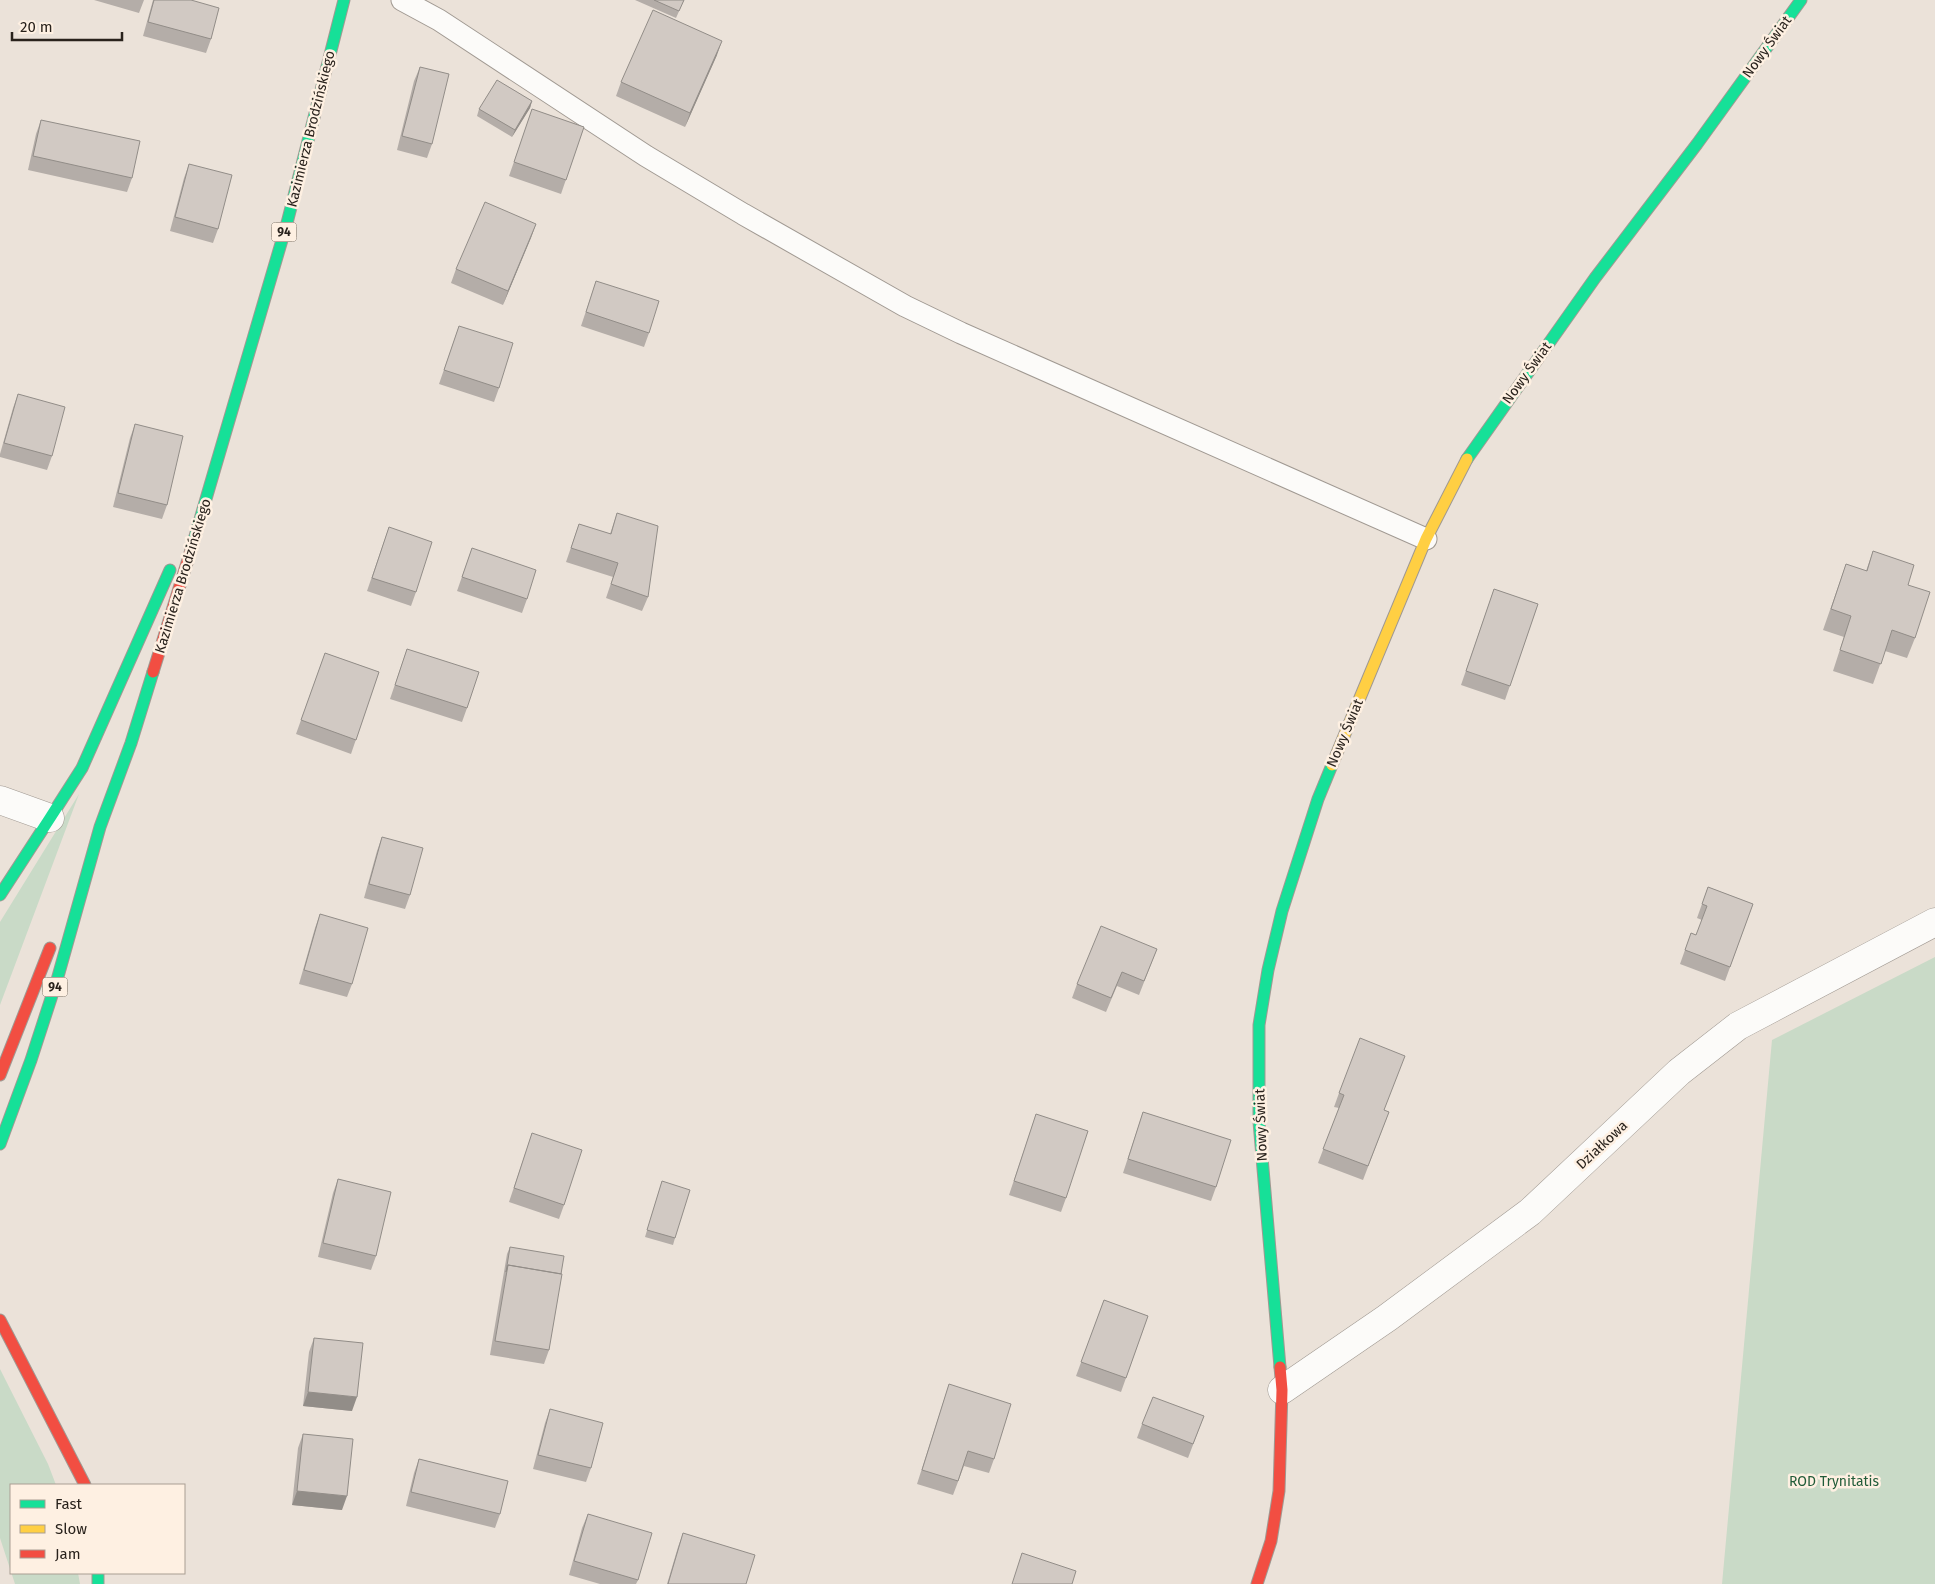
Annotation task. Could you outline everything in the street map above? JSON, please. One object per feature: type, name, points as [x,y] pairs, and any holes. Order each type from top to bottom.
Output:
[{"type":"main road","name":"Kazimierza Brodzińskiego","points":[[0,1144],[31,1060],[57,980],[100,827],[131,744],[217,461],[287,222],[344,0]]},
{"type":"main road","name":"Nowy Świat","points":[[1257,1584],[1271,1541],[1279,1491],[1282,1390],[1259,1122],[1259,1025],[1268,970],[1282,911],[1318,799],[1426,539],[1468,456],[1595,278],[1697,144],[1801,0]]},
{"type":"main road","points":[[0,895],[82,768],[217,461]]},
{"type":"main road","name":"94","points":[[61,923],[100,827]]},
{"type":"main road","name":"94","points":[[0,1076],[54,941]]},
{"type":"main road","points":[[0,1320],[83,1484]]},
{"type":"street","points":[[0,800],[50,818]]},
{"type":"street","name":"Działkowa","points":[[1282,1390],[1387,1318],[1530,1212],[1679,1072],[1738,1026],[1935,922]]},
{"type":"lane","points":[[402,0],[439,20],[646,156],[905,306],[1426,539]]},
{"type":"green space","points":[[79,794],[0,1005],[0,922]]},
{"type":"green space","name":"ROD Trynitatis","points":[[1935,957],[1935,1584],[1722,1584],[1772,1040]]},
{"type":"green space","points":[[0,1369],[48,1464],[56,1484],[10,1484],[10,1569],[0,1538]]},
{"type":"green space","points":[[11,1574],[78,1574],[80,1584],[15,1584]]},
{"type":"building","points":[[154,0],[191,0],[219,8],[211,39],[148,22]]},
{"type":"building","points":[[654,0],[684,0],[679,11]]},
{"type":"building","points":[[653,10],[722,41],[690,113],[621,82]]},
{"type":"building","points":[[420,67],[449,74],[432,144],[402,136]]},
{"type":"building","points":[[497,80],[532,101],[515,130],[479,109]]},
{"type":"building","points":[[532,109],[584,127],[566,180],[514,162]]},
{"type":"building","points":[[41,120],[140,141],[132,178],[33,156]]},
{"type":"building","points":[[189,164],[232,175],[218,229],[175,217]]},
{"type":"building","points":[[485,202],[536,224],[508,291],[456,269]]},
{"type":"building","points":[[596,281],[659,301],[649,333],[586,312]]},
{"type":"building","points":[[459,326],[513,343],[499,388],[444,370]]},
{"type":"building","points":[[18,394],[65,407],[52,456],[4,443]]},
{"type":"building","points":[[135,424],[183,436],[167,505],[118,493]]},
{"type":"building","points":[[617,513],[658,526],[648,597],[611,584],[618,563],[571,548],[579,524],[611,534]]},
{"type":"building","points":[[389,527],[432,542],[416,592],[372,578]]},
{"type":"building","points":[[472,548],[536,570],[527,599],[462,577]]},
{"type":"building","points":[[1873,551],[1914,565],[1908,585],[1930,592],[1915,638],[1892,630],[1881,664],[1840,650],[1851,616],[1831,609],[1846,564],[1867,571]]},
{"type":"building","points":[[1494,589],[1538,604],[1510,686],[1466,671]]},
{"type":"building","points":[[407,649],[479,672],[467,708],[395,685]]},
{"type":"building","points":[[325,653],[379,672],[356,740],[301,720]]},
{"type":"building","points":[[382,837],[423,848],[410,895],[369,884]]},
{"type":"building","points":[[1708,887],[1753,904],[1730,967],[1685,950],[1691,933],[1696,935],[1707,906],[1702,904]]},
{"type":"building","points":[[320,914],[368,928],[352,984],[304,970]]},
{"type":"building","points":[[1101,926],[1157,949],[1144,981],[1122,972],[1111,998],[1077,984]]},
{"type":"building","points":[[1360,1038],[1405,1056],[1384,1110],[1389,1112],[1368,1166],[1323,1149],[1344,1095],[1339,1093]]},
{"type":"building","points":[[1143,1112],[1231,1140],[1216,1187],[1128,1159]]},
{"type":"building","points":[[1036,1114],[1088,1131],[1066,1198],[1014,1181]]},
{"type":"building","points":[[532,1133],[582,1150],[564,1205],[514,1188]]},
{"type":"building","points":[[338,1179],[391,1192],[376,1256],[323,1243]]},
{"type":"building","points":[[662,1181],[690,1190],[675,1238],[647,1230]]},
{"type":"building","points":[[510,1247],[564,1256],[561,1274],[508,1265],[506,1272]]},
{"type":"building","points":[[508,1265],[562,1274],[549,1350],[495,1341]]},
{"type":"building","points":[[1104,1300],[1148,1316],[1126,1378],[1081,1362]]},
{"type":"building","points":[[314,1338],[363,1343],[357,1397],[308,1392]]},
{"type":"building","points":[[949,1384],[1011,1404],[994,1459],[968,1451],[958,1481],[922,1470]]},
{"type":"building","points":[[1153,1397],[1204,1416],[1193,1444],[1142,1424]]},
{"type":"building","points":[[550,1409],[603,1423],[591,1468],[538,1455]]},
{"type":"building","points":[[303,1434],[353,1439],[347,1496],[297,1491]]},
{"type":"building","points":[[419,1459],[508,1481],[500,1514],[411,1492]]},
{"type":"building","points":[[588,1514],[652,1533],[638,1580],[574,1561]]},
{"type":"building","points":[[683,1533],[755,1555],[746,1584],[668,1584]]},
{"type":"building","points":[[1022,1553],[1076,1571],[1072,1584],[1012,1584]]},
{"type":"traffic: fast","points":[[191,550],[287,223],[344,0]]},
{"type":"traffic: fast","points":[[1467,459],[1595,278],[1697,144],[1801,0]]},
{"type":"traffic: fast","points":[[50,818],[82,768],[170,570]]},
{"type":"traffic: fast","points":[[0,1144],[31,1060],[57,980],[100,827],[131,743],[153,672]]},
{"type":"traffic: fast","points":[[1280,1367],[1259,1122],[1259,1025],[1268,970],[1282,911],[1318,799],[1332,765]]},
{"type":"traffic: fast","points":[[0,895],[50,818]]},
{"type":"traffic: fast","points":[[98,1574],[98,1584]]},
{"type":"traffic: slow","points":[[1332,765],[1426,539],[1467,459]]},
{"type":"traffic: jam","points":[[153,672],[191,550]]},
{"type":"traffic: jam","points":[[0,1075],[50,948]]},
{"type":"traffic: jam","points":[[0,1320],[84,1484]]},
{"type":"traffic: jam","points":[[1257,1584],[1271,1541],[1279,1491],[1282,1390],[1280,1367]]}]
